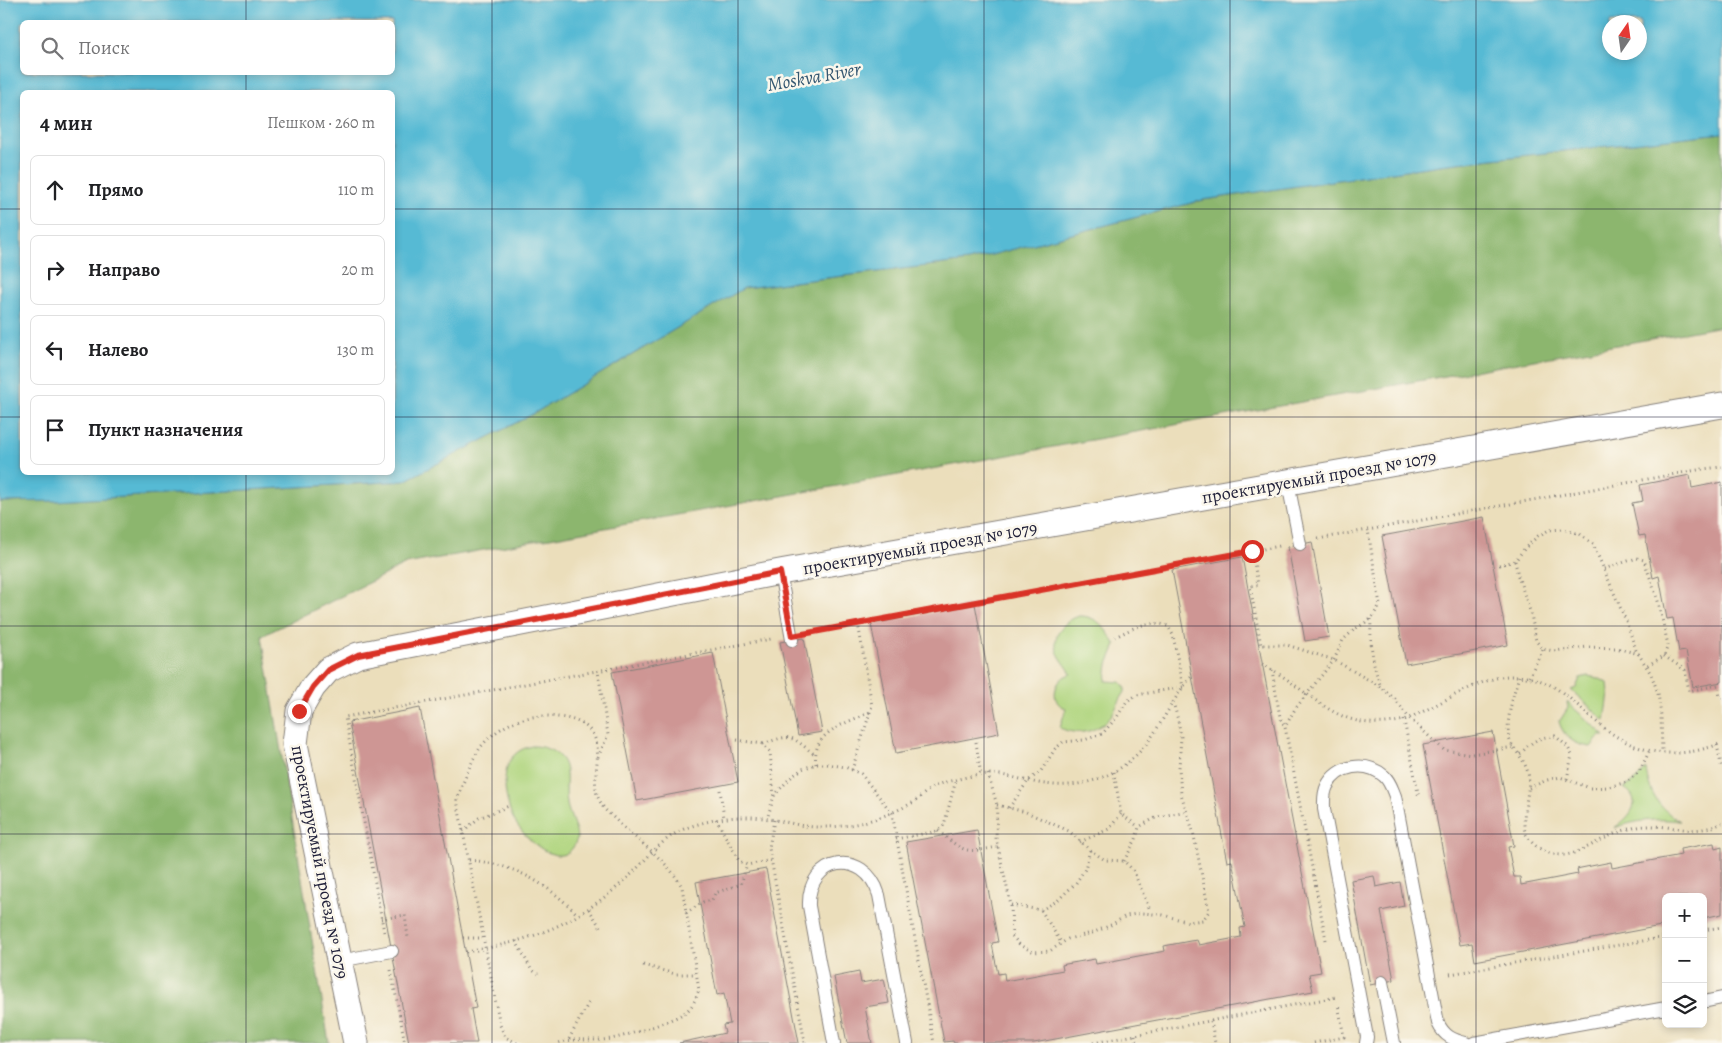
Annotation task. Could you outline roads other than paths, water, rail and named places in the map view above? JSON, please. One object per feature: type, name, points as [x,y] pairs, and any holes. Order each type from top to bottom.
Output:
[{"type":"street","name":"проектируемый проезд № 1079","points":[[356,1043],[295,744],[299,711],[313,687],[328,670],[358,655],[780,572],[1722,405]]},
{"type":"lane","points":[[1288,483],[1300,544]]},
{"type":"lane","points":[[780,572],[792,638]]},
{"type":"lane","points":[[1366,1043],[1367,1037],[1323,798],[1333,777],[1342,770],[1364,766],[1384,776],[1395,796],[1438,1023],[1449,1037],[1466,1043]]},
{"type":"lane","points":[[834,1043],[808,906],[808,895],[817,875],[826,868],[836,864],[848,864],[859,867],[869,874],[876,884],[880,895],[907,1043]]},
{"type":"lane","points":[[340,961],[390,952]]},
{"type":"lane","points":[[1382,982],[1394,1043]]},
{"type":"lane","points":[[1707,1001],[1722,998]]},
{"type":"lane","points":[[1474,1043],[1662,1009]]},
{"type":"water","name":"Moskva River","points":[[0,0],[1722,0],[1722,133],[1440,165],[1203,200],[968,261],[744,288],[533,414],[404,481],[54,501],[0,502]]}]
